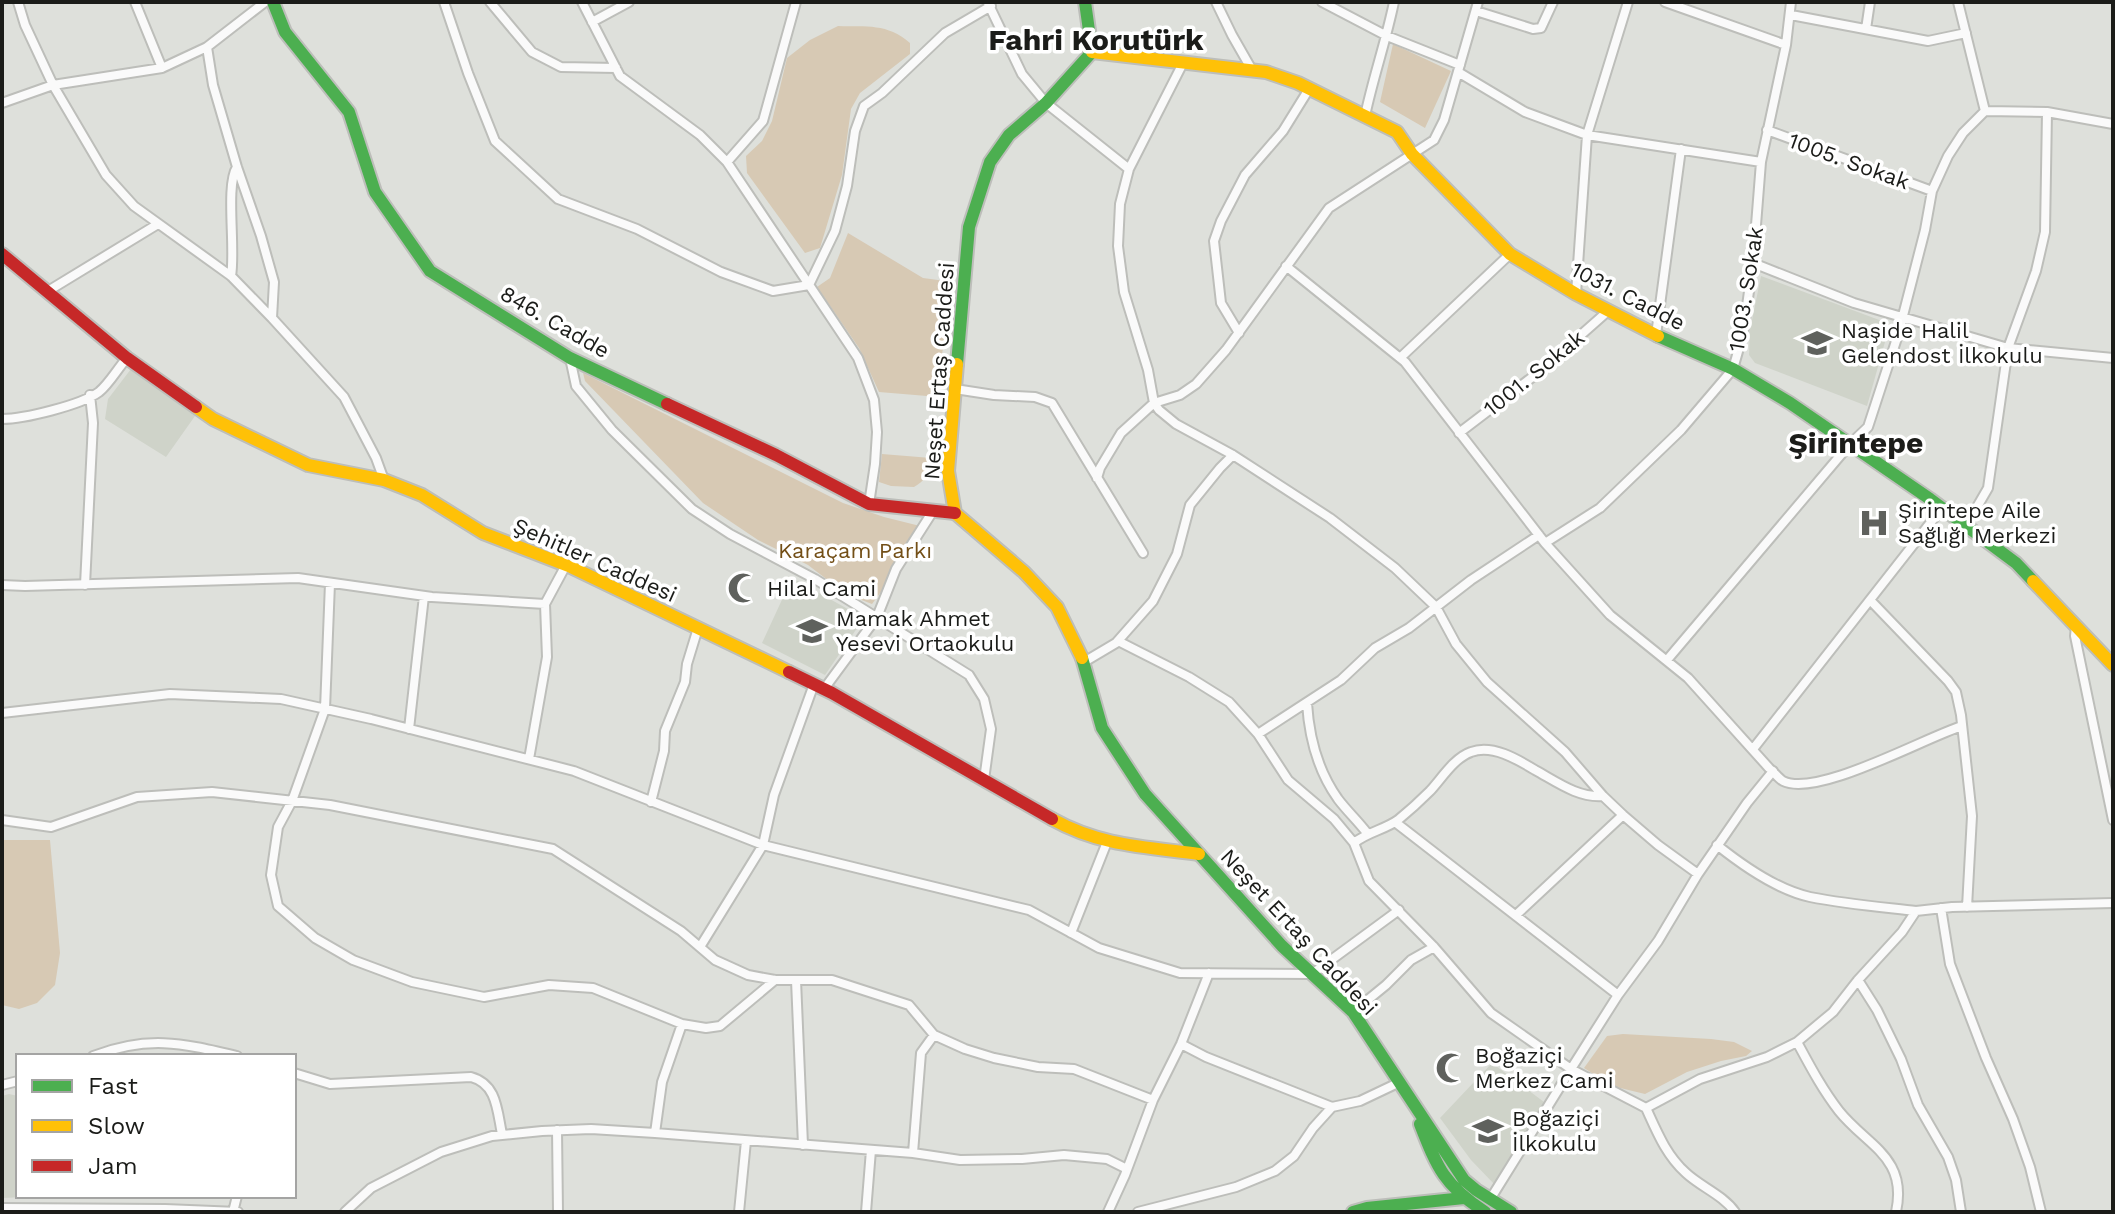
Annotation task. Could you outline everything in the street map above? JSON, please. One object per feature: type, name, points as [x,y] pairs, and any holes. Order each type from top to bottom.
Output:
[{"type":"street","points":[[18,2],[25,25],[53,85],[106,175],[134,206],[231,276],[272,318],[344,397],[384,480]]},
{"type":"street","points":[[135,2],[162,68]]},
{"type":"street","points":[[2,103],[53,85],[162,68],[207,47],[265,2]]},
{"type":"street","name":"846. Cadde","points":[[273,2],[285,32],[349,112],[375,192],[430,271],[570,358],[776,455],[869,504],[955,513]]},
{"type":"street","points":[[444,2],[495,141],[558,199],[637,229],[721,272],[773,291],[809,285]]},
{"type":"street","points":[[490,2],[532,52],[561,67],[616,68]]},
{"type":"street","points":[[582,2],[620,76],[700,135],[727,162],[858,358],[874,400],[877,432],[869,504]]},
{"type":"street","points":[[592,22],[629,2]]},
{"type":"street","points":[[727,162],[763,121],[796,2]]},
{"type":"street","points":[[1085,2],[1092,52]]},
{"type":"street","points":[[1216,2],[1252,70]]},
{"type":"street","points":[[1322,2],[1387,36],[1459,68],[1525,112],[1587,135],[1761,162]]},
{"type":"street","points":[[1365,116],[1394,2]]},
{"type":"street","points":[[1097,478],[1121,433],[1154,403],[1180,395],[1196,384],[1239,333],[1329,208],[1434,140],[1444,120],[1477,6],[1533,29],[1541,28],[1553,2]]},
{"type":"street","points":[[1576,294],[1587,135],[1628,2]]},
{"type":"street","points":[[1665,2],[1786,45]]},
{"type":"street","name":"1003. Sokak","points":[[1258,734],[1341,680],[1375,648],[1409,628],[1471,580],[1600,508],[1681,430],[1733,369],[1743,334],[1753,263],[1761,162],[1786,45],[1791,2]]},
{"type":"street","points":[[1866,29],[1870,2]]},
{"type":"street","points":[[1960,3],[1985,111]]},
{"type":"street","points":[[809,285],[835,231],[847,186],[855,131],[864,106],[945,33],[989,4],[1022,74],[1046,103],[1129,169]]},
{"type":"street","points":[[1791,15],[1928,41],[1966,33]]},
{"type":"street","points":[[207,47],[213,85],[274,282],[272,318]]},
{"type":"street","name":"1031. Cadde","points":[[1092,52],[1266,72],[1309,89],[1397,132],[1412,154],[1510,254],[1576,294],[1656,335],[1733,369],[1790,403],[2016,563],[2113,665]]},
{"type":"street","name":"Neşet Ertaş Caddesi","points":[[1092,52],[1046,103],[1009,135],[990,162],[969,227],[948,471],[955,513],[1024,572],[1057,607],[1084,662],[1102,728],[1145,794],[1282,946],[1353,1012],[1464,1180],[1511,1212]]},
{"type":"street","points":[[1183,63],[1129,169],[1120,204],[1118,246],[1124,292],[1148,370],[1154,403],[1176,424],[1293,492],[1395,568],[1436,607],[1456,644],[1487,682],[1565,752],[1623,815],[1698,874]]},
{"type":"street","points":[[1239,333],[1221,303],[1214,241],[1245,175],[1283,131],[1309,89]]},
{"type":"street","points":[[1667,660],[1850,444],[1868,427],[1903,317],[1932,191],[1963,133],[1985,111],[2047,112],[2113,124]]},
{"type":"street","points":[[1966,526],[1988,488],[2008,348],[2036,271],[2045,232],[2047,112]]},
{"type":"street","name":"1005. Sokak","points":[[1767,130],[1932,191]]},
{"type":"street","points":[[1656,335],[1681,149]]},
{"type":"street","points":[[231,276],[234,261],[231,181],[237,167]]},
{"type":"street","points":[[48,291],[158,224]]},
{"type":"street","name":"Şehitler Caddesi","points":[[2,254],[127,358],[213,419],[308,465],[384,480],[422,495],[483,533],[566,565],[819,686],[1069,828],[1107,842],[1199,854]]},
{"type":"street","points":[[1400,358],[1510,254]]},
{"type":"street","points":[[1753,263],[1854,303],[2008,348],[2113,358]]},
{"type":"street","points":[[1286,266],[1400,358],[1542,539],[1610,615],[1667,660],[1709,699],[1784,781],[1804,785],[1868,767],[1962,726]]},
{"type":"street","name":"1001. Sokak","points":[[1459,433],[1539,372],[1608,311]]},
{"type":"street","points":[[2,419],[16,419],[74,403],[99,391],[127,358]]},
{"type":"street","points":[[570,358],[576,386],[612,430],[692,509],[730,534],[815,579],[969,675],[984,699],[991,729],[984,780]]},
{"type":"street","points":[[955,389],[1035,397],[1052,403],[1143,553]]},
{"type":"street","points":[[85,585],[93,423],[90,395]]},
{"type":"street","points":[[1084,662],[1118,641],[1153,601],[1177,554],[1190,505],[1233,455]]},
{"type":"street","points":[[1753,749],[1942,508]]},
{"type":"street","points":[[700,947],[763,845],[774,795],[819,686],[877,617],[896,569],[933,511]]},
{"type":"street","points":[[529,759],[547,657],[545,604],[566,565]]},
{"type":"street","points":[[2,585],[298,578],[424,596],[545,604]]},
{"type":"street","points":[[330,583],[325,709],[292,801],[278,827],[271,875],[278,906],[315,938],[353,960],[412,982],[484,997],[549,985],[593,988],[682,1024],[706,1028],[720,1026],[775,980]]},
{"type":"street","points":[[409,729],[424,596]]},
{"type":"street","points":[[1870,600],[1956,692],[1972,816],[1967,907]]},
{"type":"street","points":[[2076,626],[2075,636],[2113,820]]},
{"type":"street","points":[[651,802],[662,763],[665,731],[685,682],[698,628]]},
{"type":"street","points":[[1118,641],[1189,677],[1229,702],[1258,734],[1288,780],[1334,819],[1354,843],[1369,881],[1434,947],[1491,1013],[1571,1069],[1646,1108],[1665,1149],[1686,1174],[1735,1212]]},
{"type":"street","points":[[2,713],[170,694],[281,699],[574,771],[763,845],[1029,910],[1099,948],[1180,973],[1312,974],[1399,910]]},
{"type":"street","points":[[1307,703],[1309,731],[1325,777],[1340,802],[1367,833]]},
{"type":"street","points":[[1354,843],[1367,833],[1395,822],[1461,758],[1481,750],[1519,760],[1576,793],[1590,797],[1603,796]]},
{"type":"street","points":[[1353,1212],[1367,1208],[1419,1207],[1487,1196],[1618,995],[1658,941],[1717,845],[1773,771]]},
{"type":"street","points":[[2,820],[51,827],[137,797],[212,792],[330,805],[553,849],[681,931],[715,960],[748,975],[775,980],[832,980],[909,1005],[934,1035],[965,1049],[1038,1067],[1074,1069],[1153,1100]]},
{"type":"street","points":[[1516,915],[1623,815]]},
{"type":"street","points":[[1395,822],[1618,995]]},
{"type":"street","points":[[1071,933],[1107,842]]},
{"type":"street","points":[[1717,845],[1736,860],[1788,890],[1810,897],[1916,911],[2113,903]]},
{"type":"street","points":[[1941,908],[1950,964],[2013,1119],[2030,1167],[2041,1212]]},
{"type":"street","points":[[1646,1108],[1700,1079],[1767,1057],[1797,1042],[1833,1012],[1902,932],[1916,911]]},
{"type":"street","points":[[1353,1012],[1411,960],[1434,947]]},
{"type":"street","points":[[1108,1212],[1209,973]]},
{"type":"street","points":[[796,980],[803,1145]]},
{"type":"street","points":[[1858,980],[1877,1010],[1901,1059],[1918,1105],[1948,1157],[1956,1180],[1961,1212]]},
{"type":"street","points":[[655,1133],[662,1082],[682,1024]]},
{"type":"street","points":[[913,1153],[921,1053],[934,1035]]},
{"type":"street","points":[[107,1054],[129,1044],[169,1042],[227,1054]]},
{"type":"street","points":[[1797,1042],[1823,1091],[1849,1124],[1877,1146],[1892,1166],[1899,1198],[1896,1212]]},
{"type":"street","points":[[1181,1044],[1332,1107],[1360,1101],[1400,1082]]},
{"type":"street","points":[[296,1074],[330,1084],[471,1077],[480,1080],[493,1092],[502,1134]]},
{"type":"street","name":"Neşet Ertaş Caddesi","points":[[1410,1099],[1441,1175],[1451,1188],[1485,1212]]},
{"type":"street","points":[[1138,1212],[1236,1187],[1275,1171],[1294,1156],[1332,1107]]},
{"type":"street","points":[[557,1130],[558,1212]]},
{"type":"street","points":[[345,1212],[371,1188],[441,1152],[502,1134],[557,1130],[655,1133],[913,1153],[960,1160],[1064,1155],[1107,1159],[1127,1169]]},
{"type":"street","points":[[739,1212],[746,1141]]},
{"type":"street","points":[[866,1212],[871,1150]]},
{"type":"street","points":[[161,1198],[165,1209]]},
{"type":"street","points":[[2,1208],[235,1212]]},
{"type":"shaded area","name":"Naşide Halil Gelendost İlkokulu","points":[[1761,276],[1890,324],[1867,406],[1755,363],[1749,355],[1750,330]]},
{"type":"shaded area","points":[[131,369],[195,416],[166,457],[105,419],[108,399]]},
{"type":"shaded area","name":"Mamak Ahmet Yesevi Ortaokulu","points":[[792,578],[864,618],[825,675],[762,643]]},
{"type":"shaded area","name":"Boğaziçi İlkokulu","points":[[1492,1063],[1544,1102],[1495,1185],[1471,1160],[1440,1118]]},
{"type":"shaded area","points":[[2,1096],[16,1096],[16,1197],[2,1198]]},
{"type":"green space","points":[[838,26],[876,27],[893,32],[910,43],[910,54],[860,93],[851,109],[842,175],[820,248],[805,253],[747,173],[746,156],[762,141],[772,121],[787,58],[810,40]]},
{"type":"green space","points":[[1393,44],[1451,71],[1425,128],[1380,102]]},
{"type":"green space","points":[[848,233],[923,278],[953,282],[940,368],[939,397],[879,392],[859,348],[817,287],[830,278]]},
{"type":"green space","name":"Karaçam Parkı","points":[[583,373],[843,503],[920,526],[872,604],[846,594],[808,565],[758,540],[703,503],[585,381]]},
{"type":"green space","points":[[882,454],[931,458],[931,467],[925,478],[914,487],[891,486],[879,482]]},
{"type":"green space","points":[[2,840],[50,840],[60,953],[55,985],[37,1003],[19,1009],[2,1005]]},
{"type":"green space","points":[[1623,1034],[1734,1042],[1752,1051],[1746,1056],[1687,1072],[1645,1094],[1612,1086],[1584,1068],[1607,1036]]},
{"type":"traffic: fast","points":[[273,2],[285,32],[349,112],[375,192],[430,271],[570,358],[667,404]]},
{"type":"traffic: fast","points":[[957,364],[969,227],[990,162],[1009,135],[1046,103],[1092,52],[1085,2]]},
{"type":"traffic: fast","points":[[1658,336],[1733,369],[1790,403],[1930,499],[2016,563],[2033,581]]},
{"type":"traffic: fast","points":[[1082,658],[1102,728],[1145,794],[1282,946],[1353,1012],[1464,1180],[1511,1212]]},
{"type":"traffic: fast","points":[[1420,1124],[1444,1175],[1471,1203],[1485,1212]]},
{"type":"traffic: fast","points":[[1353,1212],[1464,1198]]},
{"type":"traffic: slow","points":[[1092,52],[1266,72],[1298,83],[1397,132],[1412,154],[1510,254],[1576,294],[1658,336]]},
{"type":"traffic: slow","points":[[957,364],[948,471],[955,513],[1024,572],[1057,607],[1082,658]]},
{"type":"traffic: slow","points":[[196,407],[213,419],[308,465],[384,480],[422,495],[483,533],[571,567],[789,672]]},
{"type":"traffic: slow","points":[[2033,581],[2113,665]]},
{"type":"traffic: slow","points":[[1052,819],[1106,840],[1199,854]]},
{"type":"traffic: jam","points":[[2,254],[127,358],[196,407]]},
{"type":"traffic: jam","points":[[667,404],[776,455],[869,504],[955,513]]},
{"type":"traffic: jam","points":[[789,672],[832,693],[1052,819]]},
{"type":"place","name":"Naşide Halil Gelendost İlkokulu","points":[[1817,343]]},
{"type":"place","name":"Şirintepe Aile Sağlığı Merkezi","points":[[1874,523]]},
{"type":"place","name":"Hilal Cami","points":[[743,588]]},
{"type":"place","name":"Mamak Ahmet Yesevi Ortaokulu","points":[[812,631]]},
{"type":"place","name":"Boğaziçi Merkez Cami","points":[[1451,1068]]},
{"type":"place","name":"Boğaziçi İlkokulu","points":[[1488,1131]]},
{"type":"district","name":"Fahri Korutürk","points":[[1096,39]]},
{"type":"district","name":"Şirintepe","points":[[1856,442]]}]
